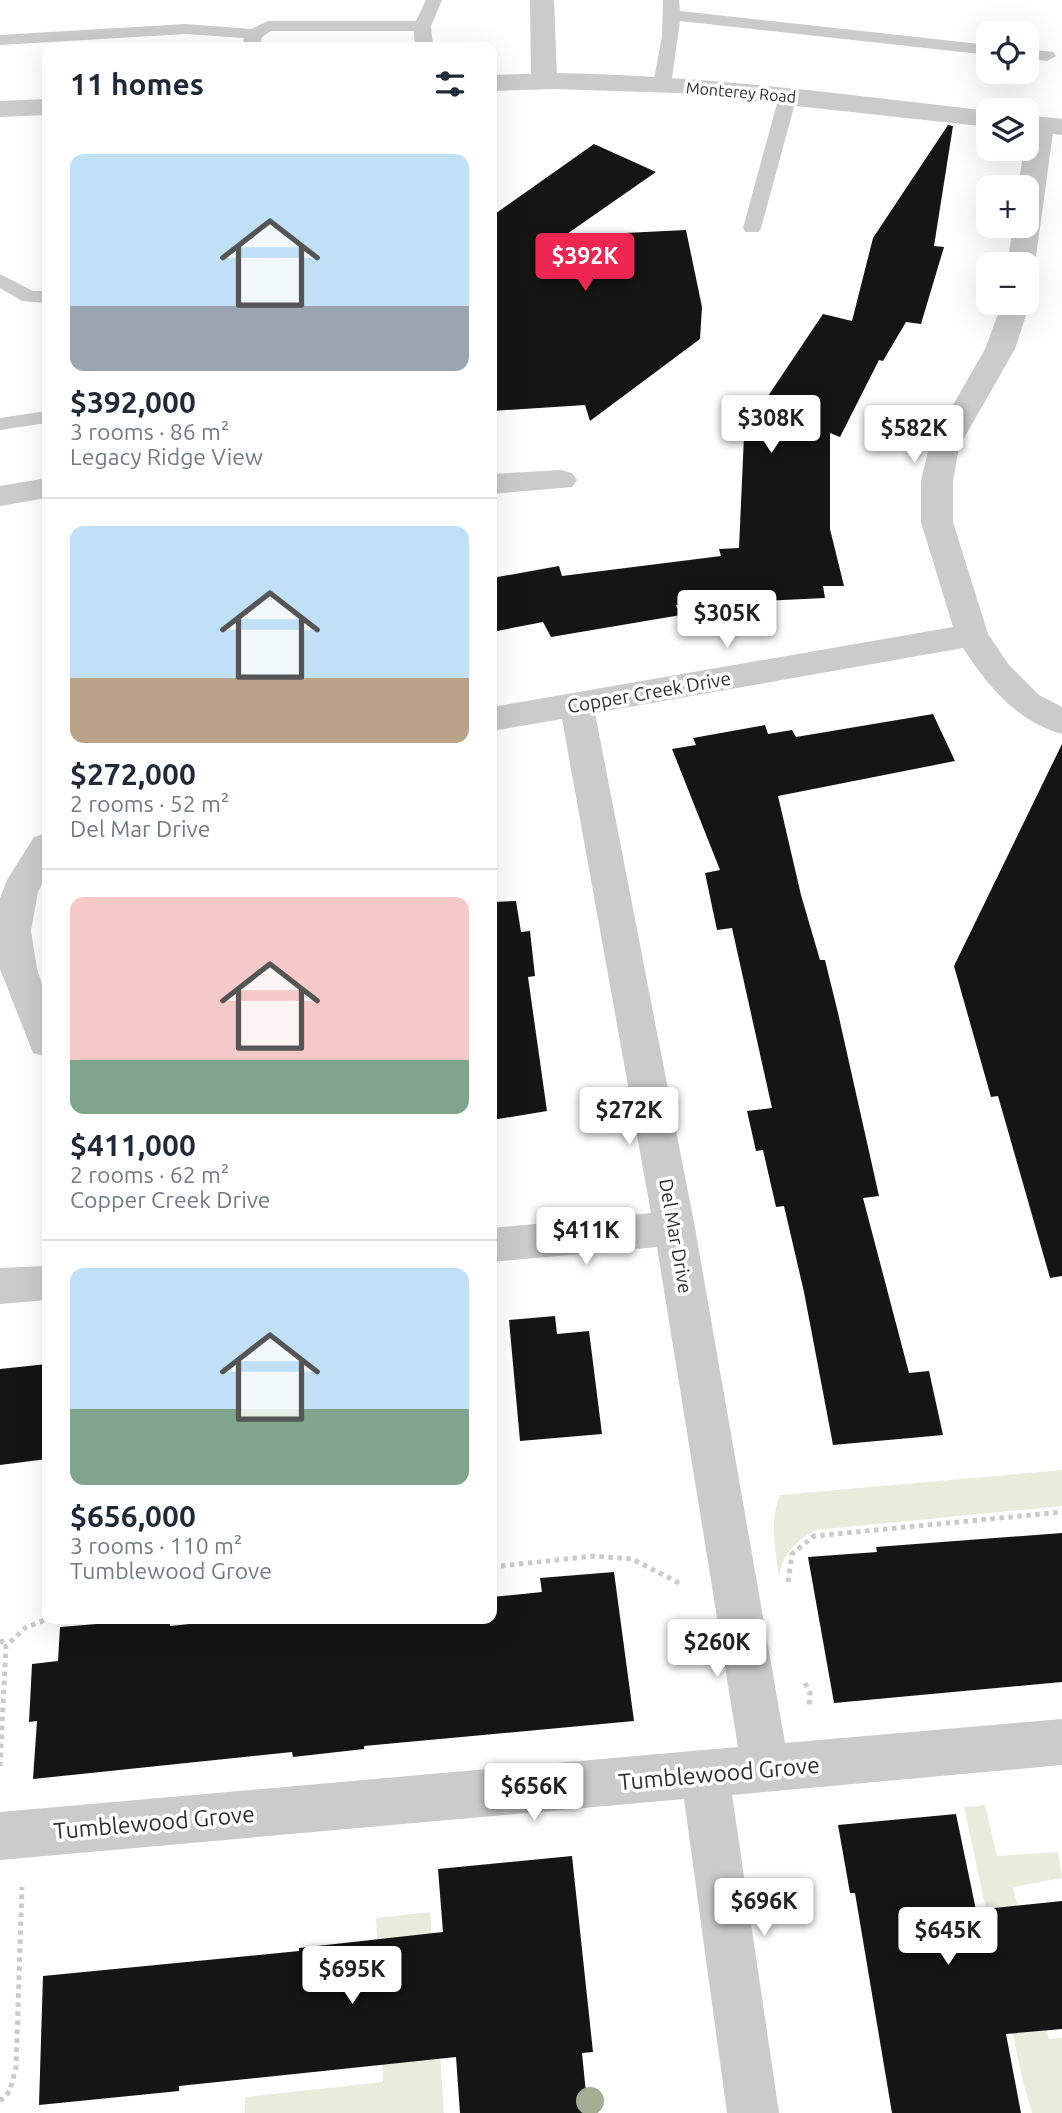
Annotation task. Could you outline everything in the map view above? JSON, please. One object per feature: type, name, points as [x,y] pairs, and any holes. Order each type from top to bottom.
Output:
[{"type":"street","points":[[542,0],[544,79]]},
{"type":"street","name":"Monterey Road","points":[[497,83],[544,79],[662,85],[976,118]]},
{"type":"street","points":[[0,109],[42,107]]},
{"type":"street","points":[[1035,175],[1043,125]]},
{"type":"street","points":[[1012,315],[1000,349],[944,447],[937,481],[937,522],[972,635],[997,673],[1027,703],[1062,722]]},
{"type":"street","points":[[497,484],[561,480]]},
{"type":"street","points":[[0,496],[42,489]]},
{"type":"street","name":"Copper Creek Drive","points":[[497,718],[972,635]]},
{"type":"street","name":"Del Mar Drive","points":[[576,705],[675,1228],[737,1580],[785,1767]]},
{"type":"street","points":[[42,855],[20,893],[11,939],[24,987],[42,1030]]},
{"type":"street","points":[[497,1245],[675,1228]]},
{"type":"street","points":[[0,1286],[42,1283]]},
{"type":"street","name":"Tumblewood Grove","points":[[0,1836],[1062,1742]]},
{"type":"street","points":[[705,1774],[753,2113]]},
{"type":"lane","points":[[424,42],[422,26],[434,0]]},
{"type":"lane","points":[[662,85],[671,36],[670,7],[976,48]]},
{"type":"lane","points":[[0,40],[186,29],[253,40],[268,26],[287,24],[422,26]]},
{"type":"lane","points":[[1039,55],[1047,56]]},
{"type":"lane","points":[[752,228],[788,96]]},
{"type":"lane","points":[[0,280],[29,297],[42,297]]},
{"type":"lane","points":[[0,424],[42,418]]},
{"type":"path","points":[[788,1590],[788,1559],[800,1544],[814,1536],[1062,1512]]},
{"type":"path","points":[[497,1566],[593,1556],[632,1559],[678,1586],[737,1580]]},
{"type":"path","points":[[0,1766],[6,1646],[25,1628],[42,1621]]},
{"type":"path","points":[[0,1640],[6,1646]]},
{"type":"path","points":[[785,1767],[810,1693],[800,1672]]},
{"type":"path","points":[[0,1836],[22,1878],[16,2067],[10,2091],[0,2101]]},
{"type":"green space","points":[[1062,1470],[1062,1506],[815,1530],[791,1549],[783,1562],[779,1577],[774,1525],[780,1495]]},
{"type":"green space","points":[[985,1805],[997,1856],[1058,1852],[1062,1878],[1013,1887],[1049,2039],[1062,2038],[1062,2113],[1032,2113],[1023,2082],[964,1807]]},
{"type":"green space","points":[[430,1912],[444,2113],[245,2113],[245,2097],[383,2082],[376,1918]]},
{"type":"building","points":[[948,125],[953,126],[934,246],[944,247],[921,324],[906,322],[883,361],[879,360],[840,437],[830,433],[830,529],[844,586],[823,586],[825,598],[676,605],[681,615],[551,637],[543,622],[497,631],[497,577],[559,566],[562,576],[721,556],[719,549],[739,548],[745,413],[756,414],[823,314],[852,321],[873,238]]},
{"type":"building","points":[[594,144],[656,172],[564,236],[686,230],[702,307],[700,339],[590,421],[585,405],[497,411],[497,212]]},
{"type":"building","points":[[933,714],[955,761],[778,796],[801,895],[820,960],[825,960],[879,1196],[863,1198],[909,1373],[929,1371],[943,1435],[833,1445],[804,1292],[784,1206],[776,1207],[763,1150],[756,1151],[747,1111],[772,1108],[732,928],[717,930],[705,873],[720,870],[672,749],[696,745],[693,738],[765,725],[768,734],[792,730],[796,737]]},
{"type":"building","points":[[1062,744],[1062,1276],[1050,1278],[998,1096],[991,1097],[954,966]]},
{"type":"building","points":[[516,901],[521,932],[530,931],[535,976],[528,977],[547,1111],[497,1119],[497,902]]},
{"type":"building","points":[[555,1316],[557,1334],[589,1331],[602,1434],[520,1441],[509,1320]]},
{"type":"building","points":[[42,1365],[42,1460],[0,1465],[0,1369]]},
{"type":"building","points":[[1062,1533],[1062,1682],[834,1703],[808,1557],[877,1552],[876,1547]]},
{"type":"building","points":[[614,1572],[634,1721],[364,1746],[364,1749],[293,1757],[292,1752],[33,1779],[37,1721],[29,1722],[32,1664],[58,1661],[60,1627],[97,1624],[497,1624],[497,1596],[542,1592],[540,1578]]},
{"type":"building","points":[[956,1814],[976,1910],[1062,1901],[1062,2029],[1006,2034],[1021,2113],[892,2113],[855,1893],[850,1893],[838,1825]]},
{"type":"building","points":[[572,1856],[593,2052],[582,2053],[588,2113],[460,2113],[456,2057],[179,2086],[179,2091],[39,2105],[43,1976],[299,1951],[299,1948],[443,1932],[438,1869]]}]
